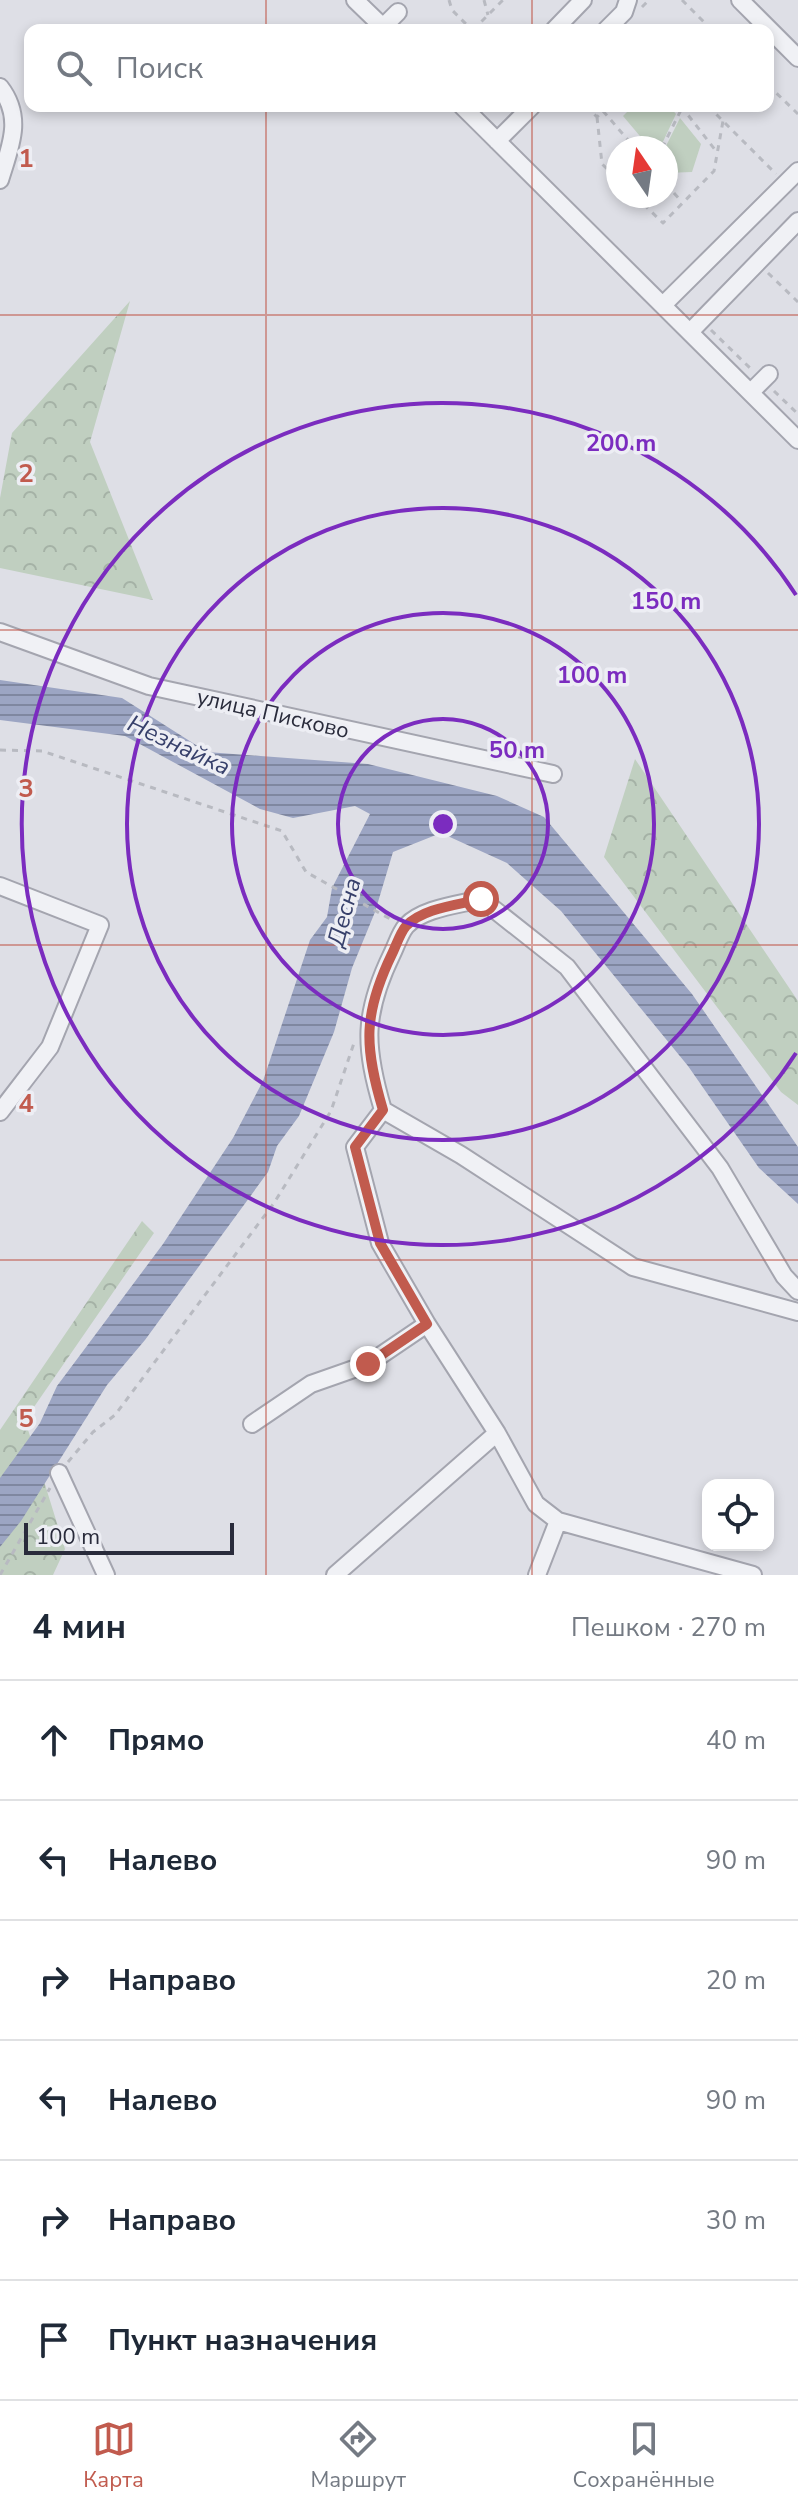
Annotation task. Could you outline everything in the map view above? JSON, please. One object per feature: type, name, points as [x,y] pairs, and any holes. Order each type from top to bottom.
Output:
[{"type":"street","points":[[355,0],[380,24]]},
{"type":"street","points":[[560,24],[583,0]]},
{"type":"street","points":[[612,24],[624,12],[628,0]]},
{"type":"street","points":[[740,0],[764,24]]},
{"type":"street","points":[[388,24],[398,12]]},
{"type":"street","points":[[774,34],[798,58]]},
{"type":"street","points":[[0,87],[11,109],[14,137],[0,180]]},
{"type":"street","points":[[473,112],[497,141],[798,440]]},
{"type":"street","points":[[497,141],[526,112]]},
{"type":"street","points":[[663,305],[798,171]]},
{"type":"street","points":[[690,332],[798,221]]},
{"type":"street","points":[[751,392],[769,374]]},
{"type":"street","name":"улица Писково","points":[[0,632],[149,686],[553,774]]},
{"type":"street","points":[[0,886],[100,925],[50,1047],[0,1112]]},
{"type":"street","points":[[798,1291],[784,1276],[720,1168],[567,967],[481,899],[433,911],[406,926],[377,986],[368,1020],[375,1085],[383,1110],[461,1155],[633,1267],[798,1312]]},
{"type":"street","points":[[383,1110],[355,1147],[380,1243],[427,1324],[497,1433],[536,1504],[558,1521],[753,1575]]},
{"type":"street","points":[[252,1424],[311,1384],[368,1364],[427,1324]]},
{"type":"street","points":[[335,1575],[497,1433]]},
{"type":"street","points":[[59,1473],[106,1575]]},
{"type":"street","points":[[537,1575],[558,1521]]},
{"type":"path","points":[[449,0],[452,10],[466,24]]},
{"type":"path","points":[[484,0],[488,15]]},
{"type":"path","points":[[478,24],[503,0]]},
{"type":"path","points":[[682,0],[706,24]]},
{"type":"path","points":[[774,91],[798,114]]},
{"type":"path","points":[[592,112],[597,117],[602,164],[606,168]]},
{"type":"path","points":[[597,117],[602,112]]},
{"type":"path","points":[[604,112],[625,136]]},
{"type":"path","points":[[668,136],[679,112]]},
{"type":"path","points":[[686,112],[717,153]]},
{"type":"path","points":[[714,112],[777,174]]},
{"type":"path","points":[[648,208],[663,223],[714,171],[723,121]]},
{"type":"path","points":[[678,197],[683,203]]},
{"type":"path","points":[[765,271],[796,301],[798,309]]},
{"type":"path","points":[[0,750],[42,751],[282,831],[306,872],[385,916]]},
{"type":"path","points":[[0,1575],[59,1473],[93,1432],[115,1415],[274,1203],[331,1111],[355,1038],[368,1020]]},
{"type":"green space","points":[[627,112],[676,114],[666,136],[640,136],[623,116]]},
{"type":"green space","points":[[680,118],[701,144],[692,172],[678,173],[678,136],[671,136]]},
{"type":"green space","points":[[130,301],[90,442],[153,600],[0,568],[0,498],[12,433]]},
{"type":"green space","points":[[635,759],[798,1001],[798,1105],[781,1092],[604,857]]},
{"type":"green space","points":[[142,1221],[154,1233],[25,1420],[65,1549],[53,1575],[0,1575],[0,1430]]},
{"type":"water","points":[[0,680],[122,698],[207,752],[368,764],[497,796],[544,817],[692,994],[798,1147],[798,1204],[759,1168],[688,1066],[561,911],[507,863],[441,833],[393,852],[375,912],[352,968],[334,1032],[299,1116],[277,1146],[268,1172],[145,1340],[107,1385],[21,1521],[0,1547],[0,1478],[40,1423],[57,1386],[163,1244],[233,1138],[263,1081],[310,940],[327,917],[332,888],[370,814],[355,806],[293,818],[260,809],[125,736],[0,720]]},
{"type":"route","points":[[368,1364],[427,1324],[380,1243],[355,1147],[383,1110],[375,1085],[368,1020],[377,986],[406,926],[433,911],[481,899]]},
{"type":"water label","name":"Незнайка","points":[[179,745]]},
{"type":"water label","name":"Десна","points":[[344,912]]}]
